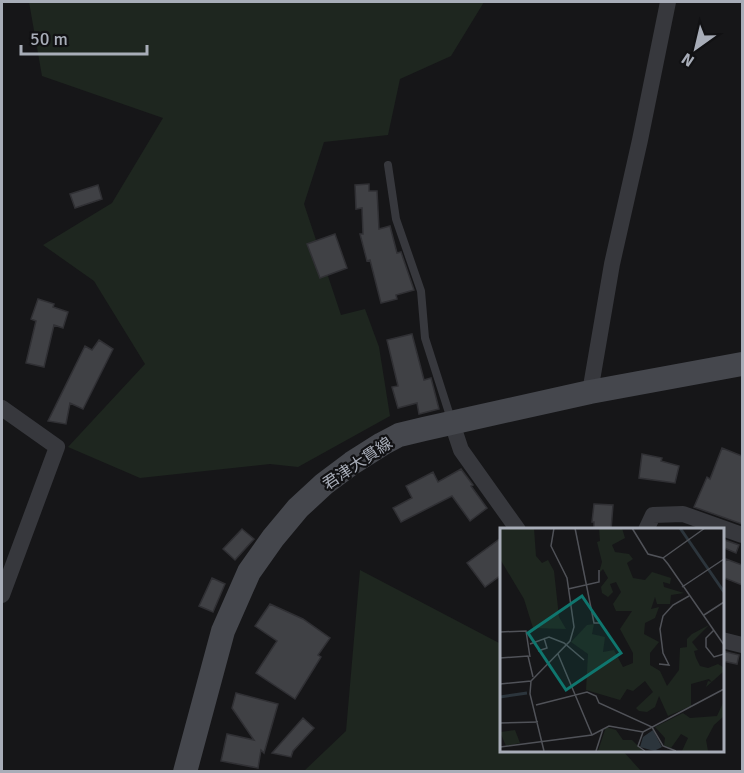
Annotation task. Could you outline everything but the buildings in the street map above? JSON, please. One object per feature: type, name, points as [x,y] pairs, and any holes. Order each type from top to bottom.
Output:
[{"type":"main road","name":"君津大貫線","points":[[186,771],[223,631],[249,572],[273,538],[324,484],[399,435],[590,392],[742,364]]},
{"type":"street","points":[[590,392],[612,264],[668,2]]},
{"type":"street","points":[[2,408],[57,447],[2,596]]},
{"type":"street","points":[[452,423],[461,450],[517,528]]},
{"type":"street","points":[[647,528],[653,515],[683,514],[722,528]]},
{"type":"street","points":[[723,528],[742,535]]},
{"type":"street","points":[[723,640],[742,645]]},
{"type":"lane","points":[[388,165],[396,219],[421,291],[425,338],[452,423]]},
{"type":"shaded area","points":[[29,2],[484,2],[451,56],[400,79],[388,135],[324,142],[304,204],[341,315],[365,309],[379,347],[390,416],[298,467],[270,464],[140,478],[68,447],[145,364],[94,281],[43,245],[112,203],[163,118],[42,76]]},
{"type":"shaded area","points":[[360,570],[500,643],[500,752],[624,752],[641,771],[304,771],[346,731]]}]
